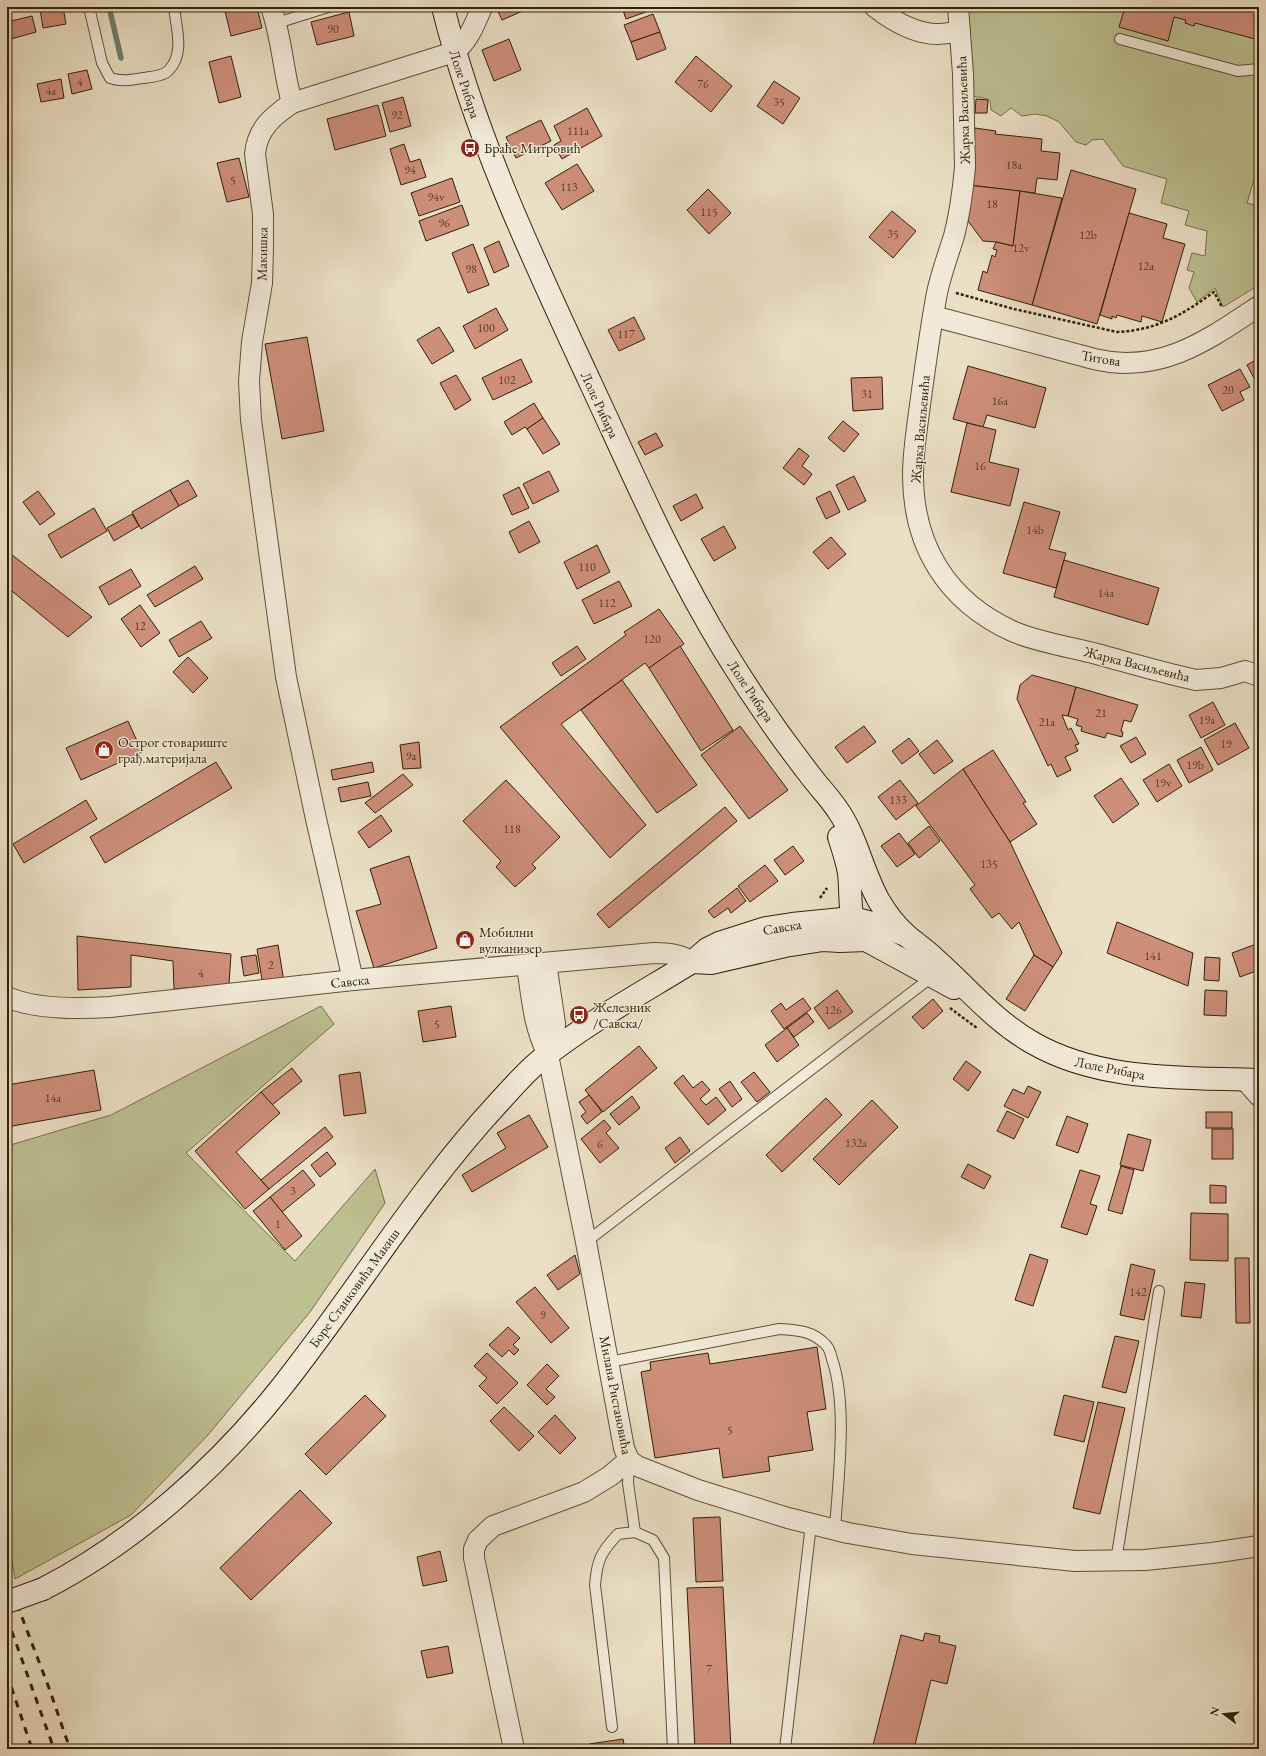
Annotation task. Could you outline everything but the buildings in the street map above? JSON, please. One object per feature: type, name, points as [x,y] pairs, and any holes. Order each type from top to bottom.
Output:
[{"type":"main road","name":"Лоле Рибара","points":[[443,7],[454,52],[481,132],[517,223],[647,507],[697,605],[726,653],[762,708],[811,777],[838,810],[851,832],[881,903],[906,936],[934,958],[1001,1021],[1026,1039],[1057,1056],[1075,1062],[1112,1070],[1158,1076],[1252,1080]]},
{"type":"main road","name":"Лоле Рибара","points":[[811,777],[838,834],[847,862],[852,918],[859,934],[872,933],[933,976],[978,1001]]},
{"type":"main road","points":[[872,933],[881,903]]},
{"type":"main road","name":"Савска","points":[[692,962],[707,949],[719,943],[766,928],[822,920],[852,918]]},
{"type":"main road","name":"Савска","points":[[692,962],[711,963],[763,950],[872,933],[906,936]]},
{"type":"main road","name":"Боре Станковића Макиш","points":[[7,1602],[43,1589],[85,1566],[153,1518],[225,1451],[280,1389],[440,1172],[499,1102],[548,1055],[592,1024],[692,962]]},
{"type":"street","points":[[454,52],[459,48],[469,33],[482,7]]},
{"type":"street","points":[[875,7],[891,19],[917,30],[938,34],[960,32]]},
{"type":"street","name":"Жарка Васиљевића","points":[[958,7],[964,174],[959,214],[938,288],[933,316],[916,435],[913,473],[914,497],[920,527],[929,553],[936,566],[952,588],[964,600],[982,613],[1014,632],[1196,680],[1221,678],[1245,671],[1259,676]]},
{"type":"street","points":[[274,15],[286,82],[292,103]]},
{"type":"street","name":"Макишка","points":[[353,980],[316,819],[286,677],[250,420],[249,381],[252,342],[262,283],[263,255],[263,214],[255,154],[258,136],[266,124],[275,114],[292,103],[454,52]]},
{"type":"street","name":"Титова","points":[[933,316],[1094,359],[1120,363],[1150,360],[1187,351],[1259,306]]},
{"type":"street","name":"Савска","points":[[7,997],[53,1007],[79,1009],[353,980],[654,953],[676,954],[692,962]]},
{"type":"street","name":"Милана Ристановића","points":[[536,964],[555,1023],[554,1038],[548,1055],[586,1242],[624,1448],[629,1460]]},
{"type":"street","points":[[1252,1080],[1259,1096]]},
{"type":"street","points":[[514,1749],[474,1558],[474,1549],[478,1540],[493,1526],[584,1492],[610,1476],[629,1460],[646,1470],[698,1490],[811,1524],[835,1530],[912,1544],[1075,1561],[1145,1560],[1212,1553],[1259,1546]]},
{"type":"lane","points":[[89,7],[102,63],[110,78],[120,81],[157,76],[169,70],[177,58],[179,47],[174,7]]},
{"type":"lane","points":[[274,15],[328,7]]},
{"type":"lane","points":[[1120,39],[1238,71],[1259,69]]},
{"type":"lane","points":[[586,1242],[933,976]]},
{"type":"lane","points":[[1116,1561],[1159,1290]]},
{"type":"lane","points":[[609,1362],[779,1329],[800,1330],[814,1334],[828,1346],[838,1375],[841,1428],[835,1530]]},
{"type":"lane","name":"Милана Ристановића","points":[[629,1460],[628,1483],[635,1532]]},
{"type":"lane","points":[[785,1749],[811,1524]]},
{"type":"lane","points":[[612,1727],[595,1585],[597,1565],[607,1546],[618,1534],[635,1532],[653,1540],[664,1558],[674,1749]]},
{"type":"path","points":[[938,288],[1014,309],[1117,332],[1133,331],[1165,321],[1188,311],[1214,292],[1224,313]]},
{"type":"path","points":[[820,898],[827,888]]},
{"type":"green space","points":[[958,7],[1259,7],[1259,163],[1247,203],[1259,206],[1259,285],[1223,307],[1215,288],[1197,302],[1189,288],[1194,272],[1187,270],[1192,253],[1205,256],[1207,231],[1185,225],[1189,211],[1161,203],[1167,179],[1123,166],[1103,139],[1092,140],[1086,145],[1076,142],[1059,122],[1047,116],[1035,114],[1022,116],[1011,108],[1001,116],[991,110],[990,101],[988,99],[963,94]]},
{"type":"green space","points":[[321,1006],[334,1024],[186,1153],[295,1261],[375,1169],[385,1203],[310,1312],[208,1435],[131,1515],[15,1579],[7,1533],[7,1146],[111,1115]]},
{"type":"waterway","points":[[109,7],[121,58]]},
{"type":"railway","points":[[7,1578],[49,1688],[70,1749]]},
{"type":"railway","points":[[7,1618],[54,1749]]},
{"type":"railway","points":[[7,1674],[32,1749]]},
{"type":"railway","points":[[7,1731],[13,1749]]},
{"type":"place","name":"Браће Митровић","points":[[470,148]]},
{"type":"place","name":"Острог стовариште грађ.материјала","points":[[104,750]]},
{"type":"place","name":"Мобилни вулканизер","points":[[465,940]]},
{"type":"place","name":"Железник /Савска/","points":[[579,1015]]}]
